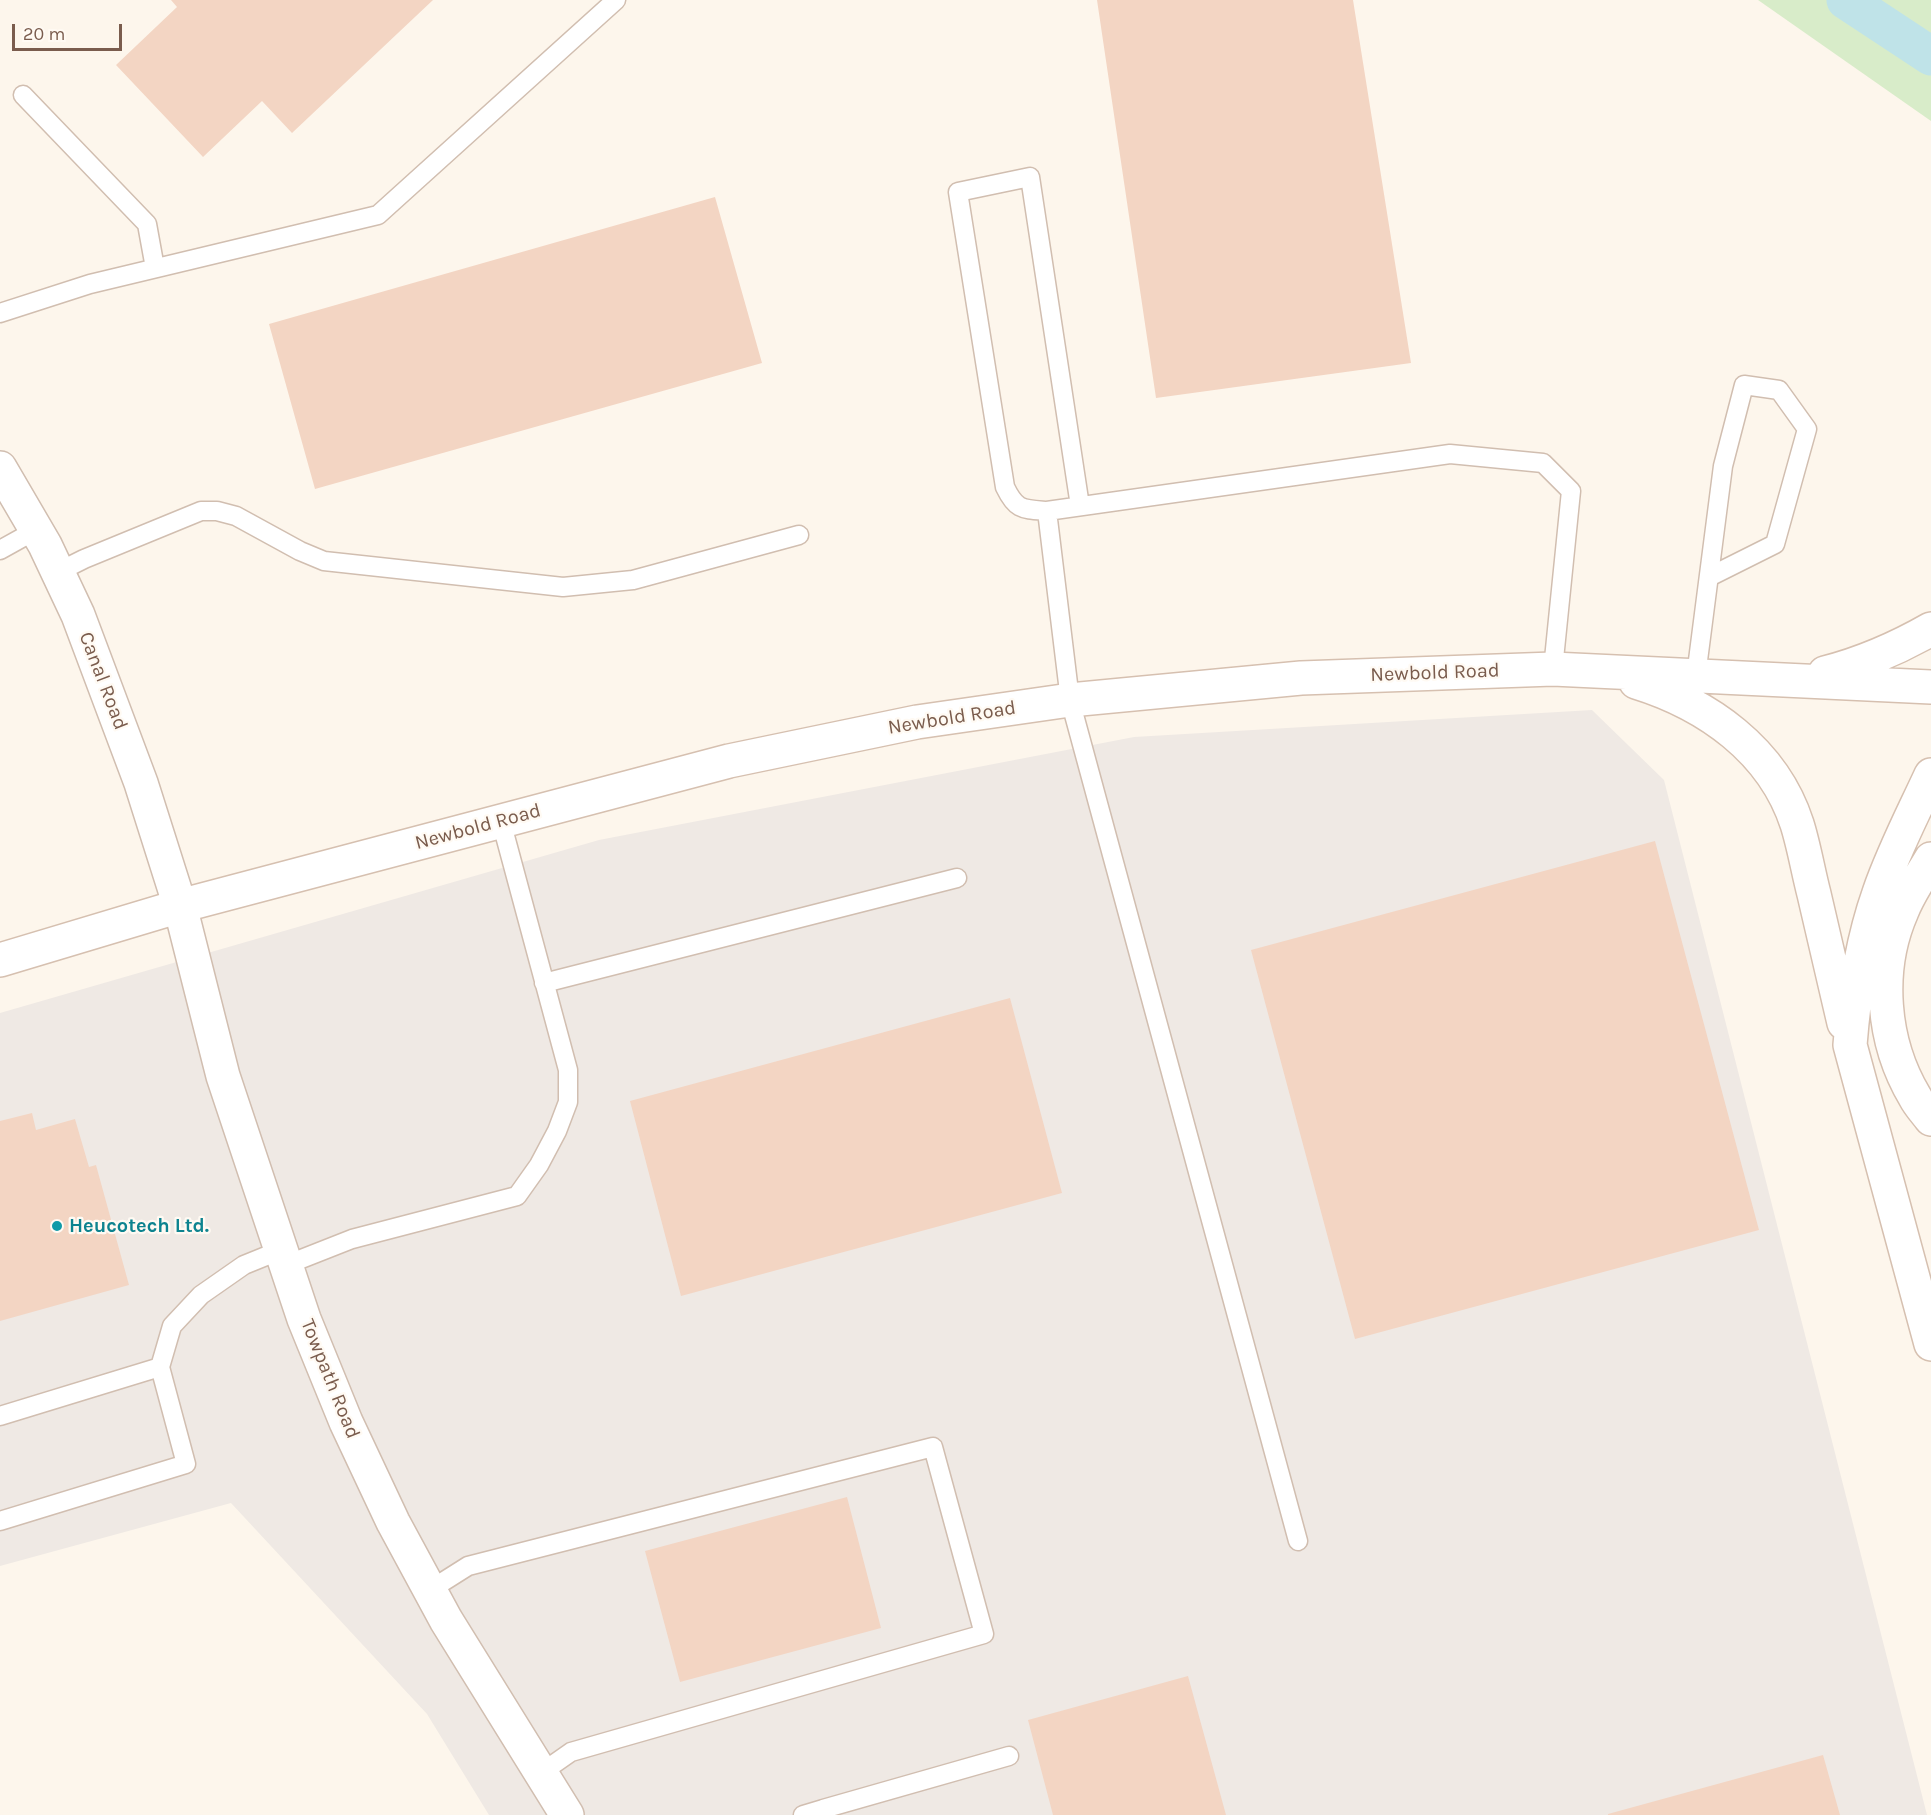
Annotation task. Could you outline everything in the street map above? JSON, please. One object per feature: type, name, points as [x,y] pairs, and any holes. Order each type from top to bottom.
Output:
[{"type":"main road","name":"Canal Road","points":[[0,468],[36,530],[78,615],[141,783],[180,906]]},
{"type":"main road","points":[[1796,680],[1858,665],[1899,648],[1931,629]]},
{"type":"main road","name":"Newbold Road","points":[[0,960],[180,906],[740,759],[917,722],[1070,700],[1301,678],[1553,669],[1931,687]]},
{"type":"main road","points":[[1599,671],[1658,689],[1695,707],[1737,735],[1757,754],[1776,779],[1796,823],[1850,1045],[1931,1344]]},
{"type":"main road","points":[[1850,1045],[1852,1014],[1862,954],[1879,894],[1902,836],[1931,776]]},
{"type":"main road","points":[[1931,859],[1902,910],[1890,945],[1886,981],[1887,1018],[1895,1053],[1915,1097],[1931,1119]]},
{"type":"main road","name":"Towpath Road","points":[[180,906],[223,1076],[304,1319],[346,1422],[393,1522],[446,1620],[567,1815]]},
{"type":"lane","points":[[0,313],[90,284],[378,215],[616,0]]},
{"type":"lane","points":[[23,95],[147,224],[155,268]]},
{"type":"lane","points":[[1080,506],[1030,177],[958,192],[1005,487],[1012,502],[1025,509],[1047,511],[1450,454],[1543,463],[1571,491],[1553,669]]},
{"type":"lane","points":[[1696,676],[1723,466],[1744,385],[1779,390],[1807,429],[1774,544],[1709,577]]},
{"type":"lane","points":[[58,572],[201,511],[217,511],[236,516],[300,551],[324,561],[564,587],[633,580],[799,535]]},
{"type":"lane","points":[[1047,511],[1070,700],[1298,1541]]},
{"type":"lane","points":[[0,550],[36,530]]},
{"type":"lane","points":[[0,1521],[186,1464],[160,1367],[172,1326],[201,1295],[244,1265],[284,1258],[517,1196],[539,1165],[557,1131],[568,1102],[568,1070],[501,821]]},
{"type":"lane","points":[[544,983],[957,878]]},
{"type":"lane","points":[[0,1416],[160,1367]]},
{"type":"lane","points":[[430,1590],[468,1566],[933,1447],[984,1634],[571,1752],[541,1773]]},
{"type":"lane","points":[[802,1815],[824,1812],[1009,1756]]},
{"type":"shaded area","points":[[1592,710],[1664,780],[1927,1815],[489,1815],[427,1714],[231,1503],[0,1566],[0,1013],[599,840],[1134,737]]},
{"type":"green space","points":[[1758,0],[1931,0],[1931,121]]},
{"type":"building","points":[[171,0],[433,0],[292,133],[262,101],[203,157],[116,65],[177,7]]},
{"type":"building","points":[[1097,0],[1353,0],[1411,363],[1156,398]]},
{"type":"building","points":[[715,197],[762,363],[315,489],[269,324]]},
{"type":"building","points":[[1655,841],[1759,1230],[1355,1339],[1251,950]]},
{"type":"building","points":[[1010,998],[1062,1193],[681,1296],[630,1101]]},
{"type":"building","name":"Heucotech Ltd.","points":[[32,1113],[36,1130],[75,1119],[89,1167],[96,1165],[129,1285],[0,1321],[0,1121]]},
{"type":"building","points":[[847,1497],[881,1628],[680,1682],[645,1551]]},
{"type":"building","points":[[1188,1676],[1226,1815],[1053,1815],[1028,1720]]},
{"type":"building","points":[[1823,1755],[1840,1815],[1608,1815],[1608,1814]]},
{"type":"waterway","points":[[1846,0],[1931,56]]},
{"type":"place","name":"Heucotech Ltd.","points":[[57,1226]]}]
